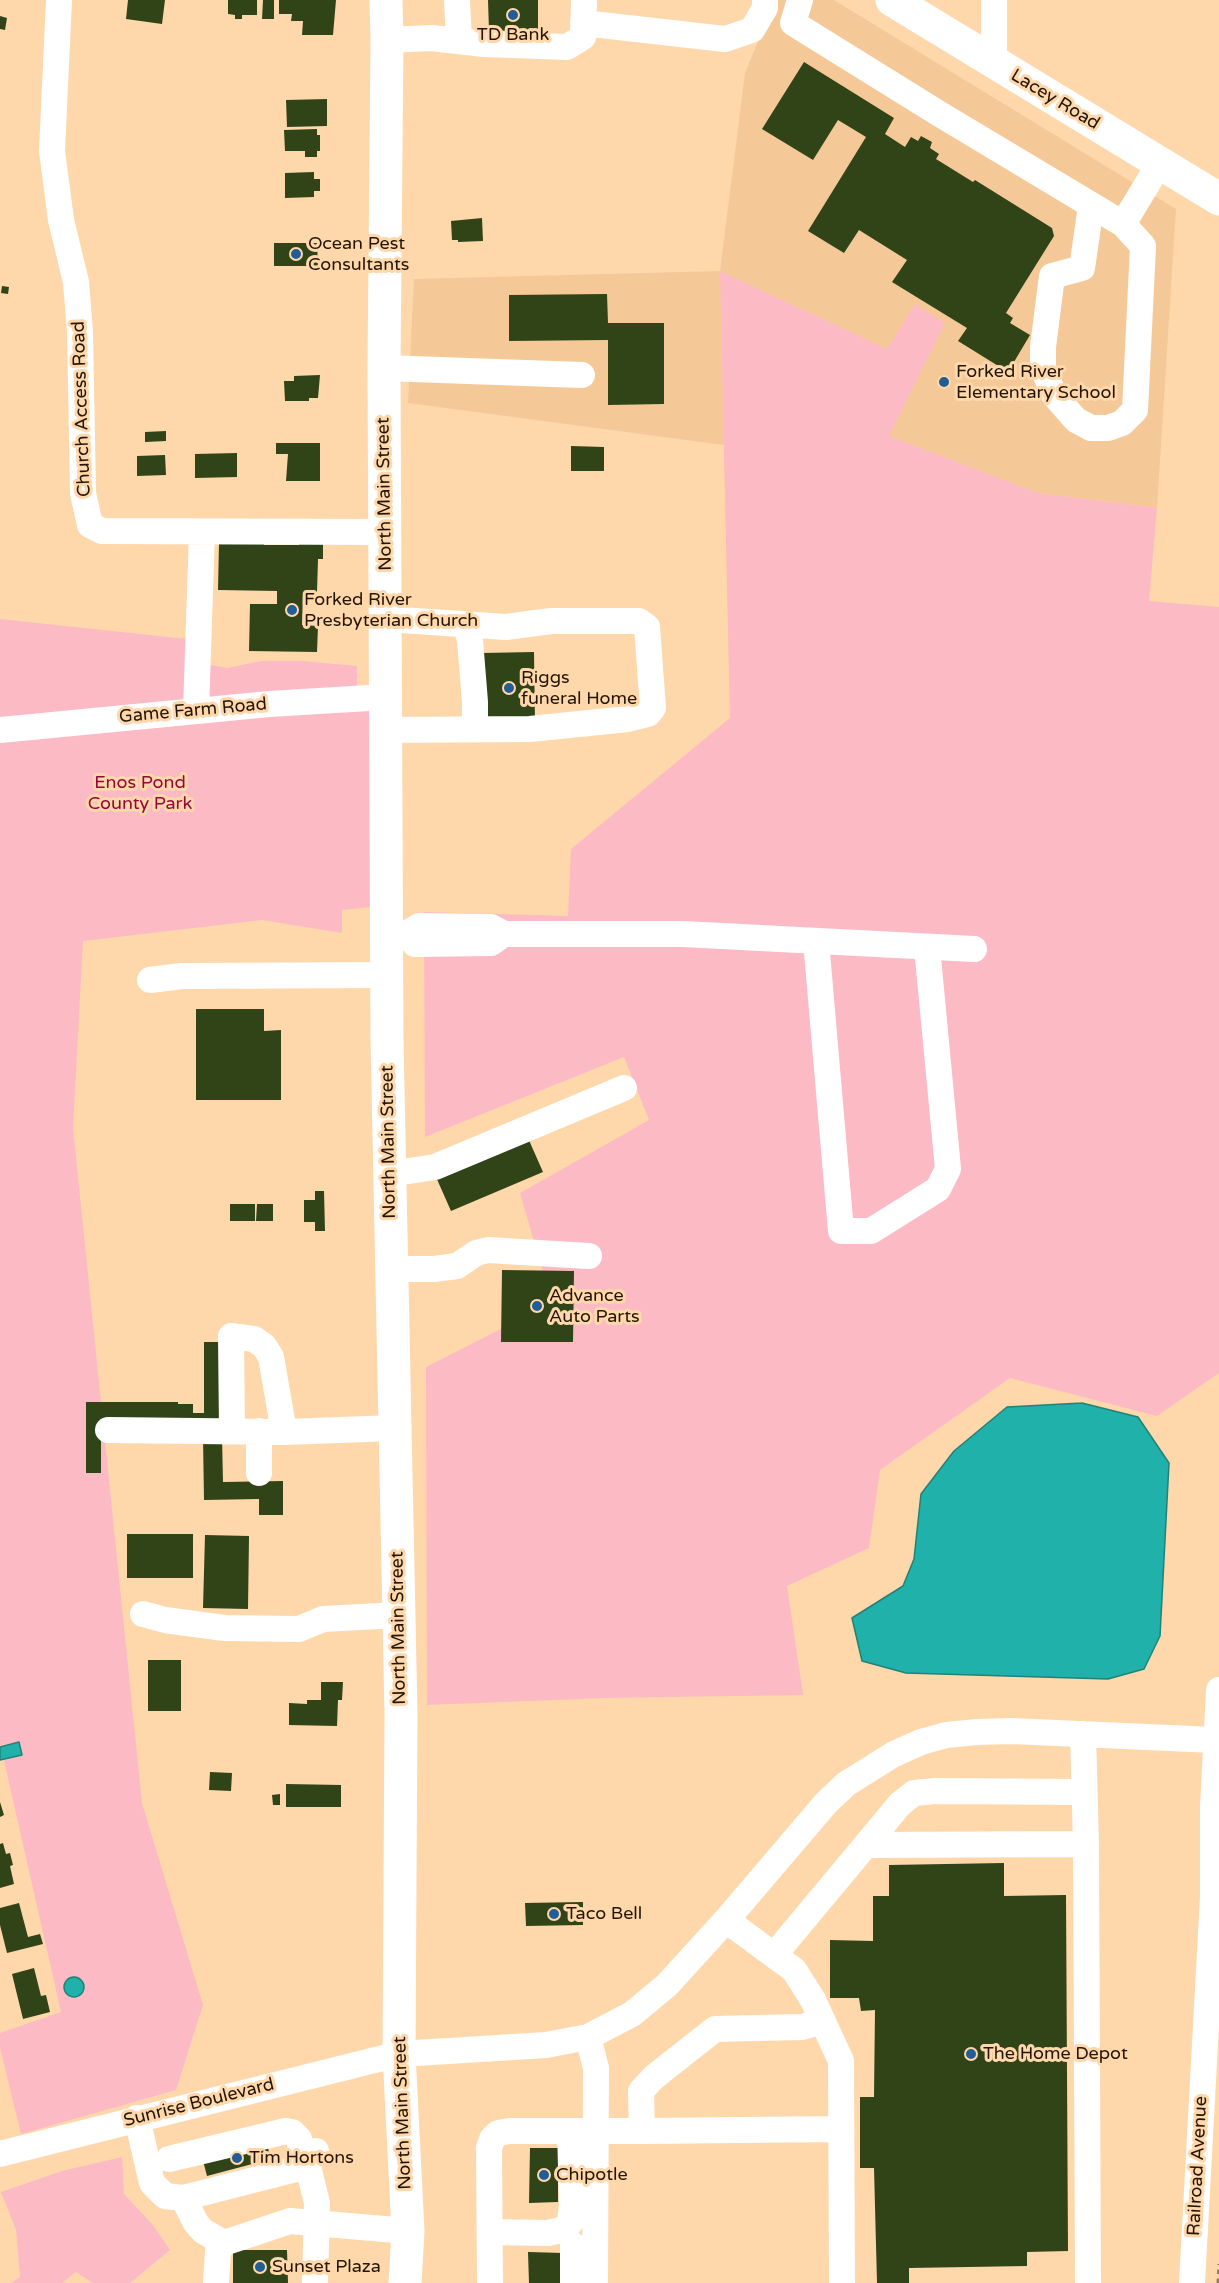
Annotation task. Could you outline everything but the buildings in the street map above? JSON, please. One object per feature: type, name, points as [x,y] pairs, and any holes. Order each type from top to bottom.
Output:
[{"type":"main road","name":"North Main Street","points":[[386,0],[384,532],[386,697],[396,934],[387,975],[401,1714],[399,2054],[408,2231],[405,2283]]},
{"type":"main road","name":"Lacey Road","points":[[900,2],[994,63],[1219,199]]},
{"type":"street","name":"Church Access Road","points":[[59,0],[52,151],[62,220],[76,282],[80,332],[83,493],[90,525],[102,531],[384,532]]},
{"type":"street","points":[[457,0],[459,41]]},
{"type":"street","points":[[387,40],[431,38],[567,46],[583,37],[584,11],[725,39],[752,30],[765,8],[765,0]]},
{"type":"street","points":[[994,0],[994,63]]},
{"type":"street","points":[[797,11],[1123,225],[1143,246],[1135,410],[1122,423],[1108,428],[1091,428],[1076,420],[1054,395],[1043,368],[1052,276],[1082,268],[1091,206]]},
{"type":"street","points":[[1123,225],[1160,164]]},
{"type":"street","points":[[384,368],[582,375]]},
{"type":"street","points":[[196,711],[202,532]]},
{"type":"street","points":[[386,619],[506,627],[551,621],[639,621],[647,627],[653,708],[648,714],[628,719],[530,729],[387,730]]},
{"type":"street","points":[[465,624],[470,640],[475,702],[471,729]]},
{"type":"street","name":"Game Farm Road","points":[[0,730],[269,704],[386,697]]},
{"type":"street","points":[[396,934],[415,944],[491,943],[504,934],[683,934],[974,949]]},
{"type":"street","points":[[816,941],[841,1231],[871,1231],[938,1189],[948,1169],[927,947]]},
{"type":"street","points":[[150,980],[182,976],[387,975]]},
{"type":"street","points":[[389,1174],[435,1167],[624,1088]]},
{"type":"street","points":[[391,1269],[434,1269],[457,1266],[476,1253],[488,1250],[589,1256]]},
{"type":"street","points":[[232,1431],[231,1336],[254,1339],[264,1346],[271,1357],[284,1432]]},
{"type":"street","points":[[108,1430],[284,1432],[394,1428]]},
{"type":"street","points":[[259,1431],[259,1473]]},
{"type":"street","points":[[143,1614],[165,1620],[224,1628],[299,1629],[323,1619],[399,1615]]},
{"type":"street","name":"Railroad Avenue","points":[[1192,2283],[1213,1897],[1215,1740],[1219,1690]]},
{"type":"street","name":"Sunrise Boulevard","points":[[2,2145],[137,2118],[399,2054],[546,2045],[588,2037],[632,2014],[667,1985],[826,1803],[846,1784],[894,1754],[921,1742],[977,1731],[1215,1740]]},
{"type":"street","points":[[1083,1734],[1086,1844],[1088,2283]]},
{"type":"street","points":[[775,1954],[900,1804],[914,1793],[936,1791],[1083,1792]]},
{"type":"street","points":[[866,1845],[1086,1844]]},
{"type":"street","points":[[726,1920],[794,1970],[813,2000],[841,2061],[842,2283]]},
{"type":"street","points":[[642,2131],[641,2091],[654,2077],[715,2029],[802,2026],[822,2021]]},
{"type":"street","points":[[490,2240],[548,2234],[565,2229],[570,2223],[583,2131],[596,2068],[588,2037]]},
{"type":"street","points":[[137,2118],[158,2163],[152,2183],[165,2196],[183,2198],[308,2166]]},
{"type":"street","points":[[158,2163],[201,2141],[294,2118],[306,2121],[313,2131],[316,2153],[308,2166],[316,2203],[315,2283]]},
{"type":"street","points":[[490,2283],[489,2148],[492,2139],[498,2133],[510,2131],[841,2129]]},
{"type":"street","points":[[583,2131],[584,2244],[595,2283]]},
{"type":"street","points":[[183,2198],[196,2223],[203,2231],[224,2243]]},
{"type":"street","points":[[216,2283],[218,2251],[224,2243],[290,2221],[408,2231]]},
{"type":"street","points":[[490,2240],[584,2244]]},
{"type":"street","points":[[573,2283],[584,2244]]},
{"type":"path","points":[[1218,2283],[1219,2264]]},
{"type":"shaded area","name":"Forked River Elementary School","points":[[775,0],[834,0],[1176,209],[1157,508],[1038,493],[730,711],[724,445],[408,403],[414,279],[720,271],[745,73]]},
{"type":"green space","points":[[720,271],[887,349],[915,304],[945,323],[889,436],[1038,493],[1157,508],[1149,601],[1219,607],[1219,1373],[1157,1416],[1010,1378],[880,1470],[869,1548],[787,1586],[803,1695],[605,1698],[427,1705],[426,1367],[552,1303],[520,1193],[649,1120],[624,1057],[425,1137],[424,912],[568,916],[571,849],[730,718]]},
{"type":"green space","name":"Enos Pond County Park","points":[[0,619],[206,641],[206,664],[227,668],[261,661],[303,661],[357,666],[357,692],[386,697],[388,905],[342,910],[342,933],[262,920],[83,941],[73,1128],[142,1803],[203,2005],[176,2090],[21,2134],[0,2048],[0,2033],[61,2012],[0,1743]]},
{"type":"green space","points":[[122,2157],[124,2194],[153,2225],[170,2250],[130,2283],[93,2283],[76,2272],[62,2283],[11,2283],[20,2277],[16,2230],[1,2192],[62,2171]]},
{"type":"water","points":[[1082,1403],[1138,1417],[1169,1463],[1160,1636],[1144,1669],[1108,1679],[906,1673],[862,1661],[852,1618],[903,1586],[914,1559],[921,1494],[954,1451],[1007,1407]]},
{"type":"water","points":[[19,1742],[22,1755],[0,1760],[0,1747]]},
{"type":"water","points":[[74,1977],[81,1980],[84,1987],[81,1994],[74,1997],[67,1994],[64,1987],[67,1980]]},
{"type":"place","name":"TD Bank","points":[[513,15]]},
{"type":"place","name":"Ocean Pest Consultants","points":[[296,254]]},
{"type":"place","name":"Forked River Elementary School","points":[[944,382]]},
{"type":"place","name":"Forked River Presbyterian Church","points":[[292,610]]},
{"type":"place","name":"Riggs funeral Home","points":[[509,688]]},
{"type":"place","name":"Advance Auto Parts","points":[[537,1306]]},
{"type":"place","name":"Taco Bell","points":[[554,1914]]},
{"type":"place","name":"The Home Depot","points":[[971,2054]]},
{"type":"place","name":"Tim Hortons","points":[[237,2158]]},
{"type":"place","name":"Chipotle","points":[[544,2175]]},
{"type":"place","name":"Sunset Plaza","points":[[260,2267]]}]
